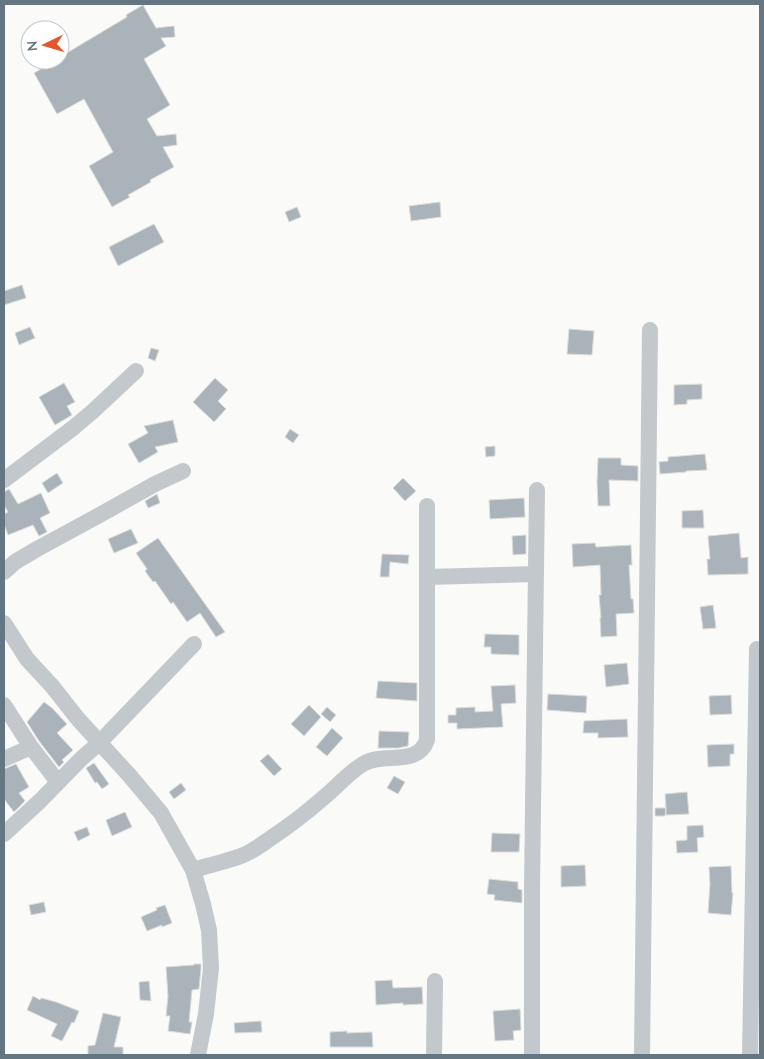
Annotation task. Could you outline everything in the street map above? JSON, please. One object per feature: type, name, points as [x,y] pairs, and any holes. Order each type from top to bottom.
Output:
[{"type":"street","points":[[642,1055],[650,330]]},
{"type":"street","points":[[4,480],[73,428],[136,371]]},
{"type":"street","points":[[4,572],[15,562],[37,549],[155,484],[183,471]]},
{"type":"street","points":[[532,1055],[537,490]]},
{"type":"street","points":[[193,870],[242,856],[257,848],[294,822],[348,775],[370,760],[412,756],[424,746],[427,740],[427,506]]},
{"type":"street","points":[[427,577],[536,574]]},
{"type":"street","points":[[4,622],[27,659],[52,686],[98,743],[130,776],[161,813],[193,870],[209,930],[211,968],[206,1014],[198,1055]]},
{"type":"street","points":[[4,834],[98,743],[194,644]]},
{"type":"street","points":[[750,1055],[758,650]]},
{"type":"street","points":[[4,705],[31,747],[58,782]]},
{"type":"street","points":[[4,759],[31,747]]},
{"type":"street","points":[[434,1055],[435,981]]},
{"type":"building","points":[[143,5],[156,28],[174,26],[175,37],[161,38],[166,46],[144,59],[170,105],[147,119],[157,136],[176,134],[177,145],[163,147],[174,167],[150,180],[151,182],[128,195],[130,197],[112,207],[89,166],[113,152],[84,99],[57,114],[34,73],[39,70],[70,70],[70,51],[127,17],[126,15]]},
{"type":"building","points":[[440,202],[441,217],[411,221],[409,206]]},
{"type":"building","points":[[297,207],[301,217],[289,222],[285,212]]},
{"type":"building","points":[[154,224],[164,242],[118,266],[109,247]]},
{"type":"building","points":[[22,285],[26,298],[4,305],[4,291]]},
{"type":"building","points":[[30,327],[35,338],[19,345],[15,333]]},
{"type":"building","points":[[569,329],[594,331],[592,355],[567,354]]},
{"type":"building","points":[[151,348],[159,350],[155,361],[148,358]]},
{"type":"building","points":[[215,378],[228,390],[218,401],[226,409],[214,422],[193,402]]},
{"type":"building","points":[[64,383],[75,402],[67,406],[72,415],[55,425],[39,397]]},
{"type":"building","points":[[702,384],[702,399],[687,400],[687,404],[674,405],[674,385]]},
{"type":"building","points":[[173,420],[178,442],[155,447],[158,452],[139,463],[128,444],[148,433],[144,426]]},
{"type":"building","points":[[290,429],[299,435],[293,443],[285,437]]},
{"type":"building","points":[[495,446],[495,456],[486,457],[485,447]]},
{"type":"building","points":[[705,454],[707,470],[660,474],[659,462],[668,461],[668,457]]},
{"type":"building","points":[[598,458],[621,458],[621,465],[638,466],[638,481],[609,480],[610,506],[598,506]]},
{"type":"building","points":[[57,473],[63,483],[48,493],[42,483]]},
{"type":"building","points":[[403,478],[416,491],[405,501],[393,488]]},
{"type":"building","points":[[9,489],[18,504],[41,493],[50,513],[40,518],[47,532],[39,536],[33,525],[8,535],[4,524],[4,514],[8,512],[4,505],[4,492]]},
{"type":"building","points":[[157,494],[160,503],[148,508],[145,501]]},
{"type":"building","points":[[524,498],[525,517],[490,519],[489,500]]},
{"type":"building","points":[[703,510],[704,528],[682,528],[682,511]]},
{"type":"building","points":[[131,529],[138,543],[114,553],[108,539]]},
{"type":"building","points":[[739,533],[741,558],[748,557],[748,574],[708,575],[707,559],[710,559],[708,536]]},
{"type":"building","points":[[526,535],[526,554],[513,555],[512,536]]},
{"type":"building","points":[[158,538],[225,632],[216,637],[200,613],[187,622],[173,602],[171,604],[155,581],[153,582],[145,571],[147,569],[136,553]]},
{"type":"building","points":[[595,543],[596,547],[631,545],[632,565],[629,565],[631,599],[633,599],[634,613],[616,614],[617,636],[601,637],[600,565],[573,567],[572,544]]},
{"type":"building","points":[[382,554],[409,555],[408,564],[390,562],[389,577],[380,577]]},
{"type":"building","points":[[713,605],[716,628],[703,629],[700,607]]},
{"type":"building","points":[[485,634],[519,635],[519,655],[491,654],[491,647],[484,647]]},
{"type":"building","points":[[627,663],[629,684],[606,687],[604,665]]},
{"type":"building","points":[[378,681],[417,683],[417,701],[376,698]]},
{"type":"building","points":[[515,685],[516,703],[501,704],[503,727],[457,729],[457,723],[448,723],[448,715],[456,715],[456,708],[475,707],[475,712],[493,711],[491,686]]},
{"type":"building","points":[[548,694],[587,696],[586,713],[547,710]]},
{"type":"building","points":[[731,695],[732,714],[710,715],[709,696]]},
{"type":"building","points":[[44,702],[67,724],[57,733],[73,750],[62,760],[64,762],[59,767],[27,722]]},
{"type":"building","points":[[309,705],[321,717],[304,736],[291,724]]},
{"type":"building","points":[[327,707],[336,715],[330,722],[321,714]]},
{"type":"building","points":[[627,719],[628,737],[598,738],[598,733],[583,733],[584,721]]},
{"type":"building","points":[[332,728],[343,738],[327,756],[316,747]]},
{"type":"building","points":[[379,731],[409,732],[408,746],[378,748]]},
{"type":"building","points":[[734,744],[734,754],[730,754],[730,766],[708,767],[707,745]]},
{"type":"building","points":[[268,754],[282,769],[274,776],[260,761]]},
{"type":"building","points":[[94,763],[109,784],[102,789],[97,782],[95,783],[86,768]]},
{"type":"building","points":[[16,764],[29,787],[19,793],[25,801],[14,812],[4,799],[4,769]]},
{"type":"building","points":[[394,776],[405,782],[398,794],[387,788]]},
{"type":"building","points":[[181,783],[186,790],[174,799],[169,792]]},
{"type":"building","points":[[687,792],[689,814],[666,815],[665,794]]},
{"type":"building","points":[[655,808],[666,808],[665,816],[655,816]]},
{"type":"building","points":[[125,812],[132,827],[112,836],[106,820]]},
{"type":"building","points":[[703,825],[704,837],[697,838],[698,852],[677,853],[676,841],[687,840],[687,826]]},
{"type":"building","points":[[87,827],[90,835],[78,841],[74,832]]},
{"type":"building","points":[[492,833],[520,834],[519,852],[491,852]]},
{"type":"building","points":[[585,865],[586,886],[561,887],[561,866]]},
{"type":"building","points":[[731,866],[733,893],[731,915],[708,913],[709,867]]},
{"type":"building","points":[[489,879],[518,882],[518,889],[522,890],[522,903],[494,900],[495,895],[487,894]]},
{"type":"building","points":[[44,902],[46,912],[31,915],[29,905]]},
{"type":"building","points":[[165,905],[172,923],[147,931],[141,917]]},
{"type":"building","points":[[201,964],[201,968],[199,989],[192,990],[189,1022],[192,1022],[190,1034],[168,1031],[170,1016],[166,1016],[168,996],[166,967]]},
{"type":"building","points":[[392,980],[393,988],[422,987],[423,1004],[376,1005],[375,981]]},
{"type":"building","points":[[149,981],[151,1001],[140,1000],[139,982]]},
{"type":"building","points":[[33,996],[40,1000],[41,998],[56,1002],[79,1011],[74,1023],[72,1022],[62,1041],[51,1036],[57,1024],[27,1010]]},
{"type":"building","points":[[520,1009],[521,1030],[513,1031],[514,1040],[495,1041],[493,1011]]},
{"type":"building","points":[[103,1013],[121,1017],[114,1047],[123,1047],[123,1055],[88,1055],[88,1046],[95,1045]]},
{"type":"building","points":[[261,1021],[262,1032],[235,1033],[234,1023]]},
{"type":"building","points":[[347,1031],[347,1033],[372,1032],[373,1047],[330,1047],[330,1032]]}]
